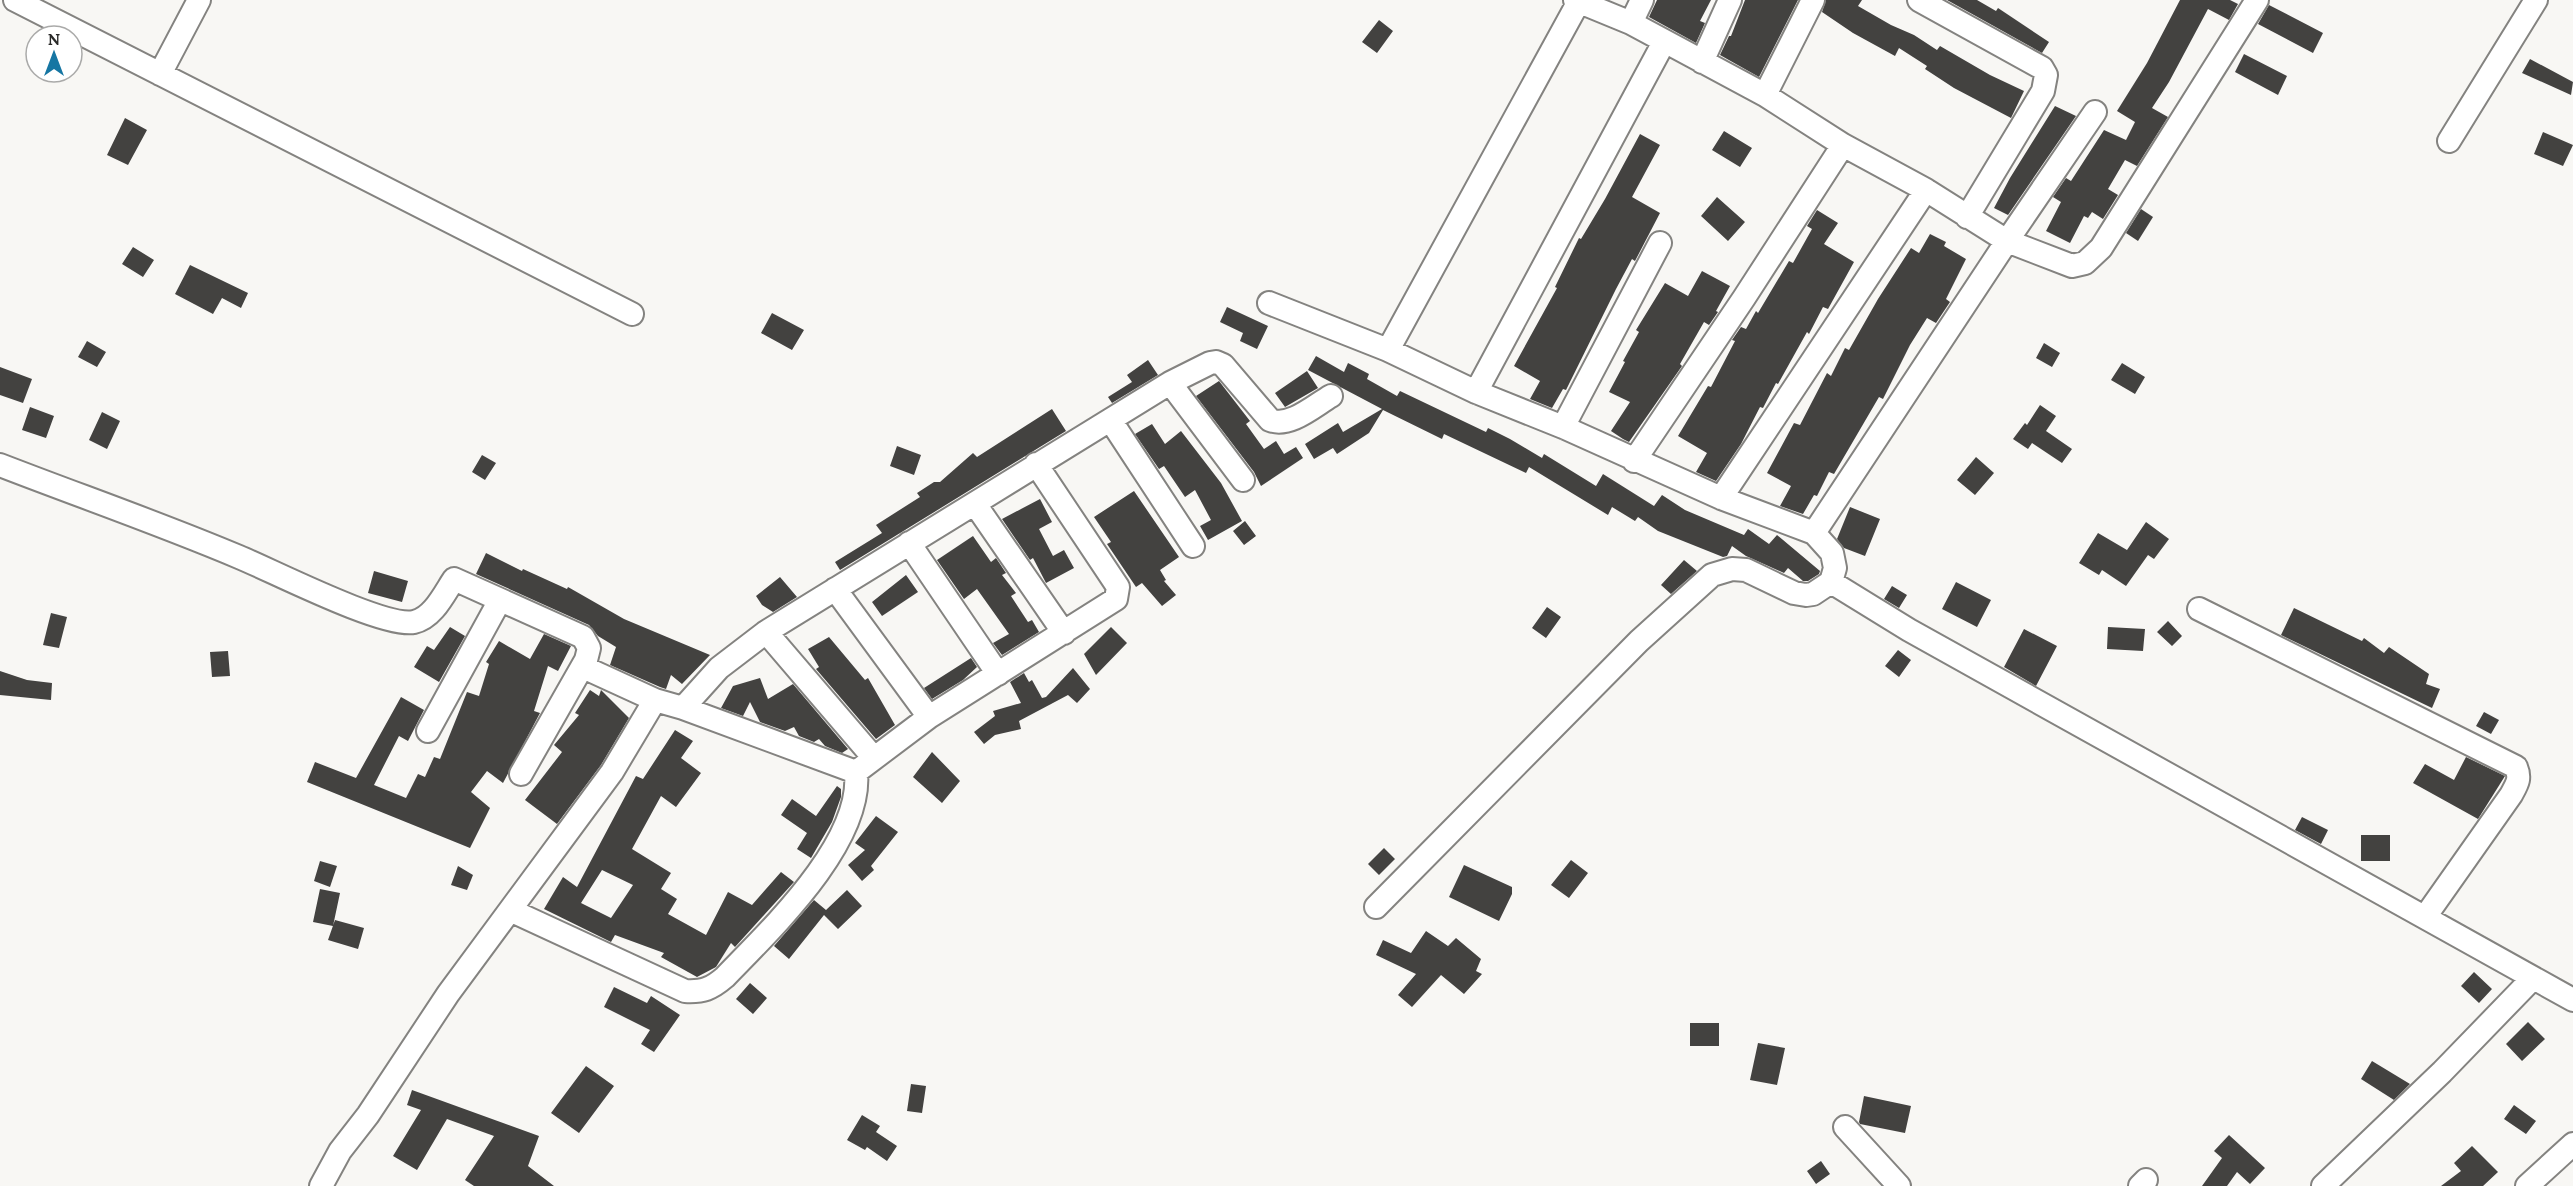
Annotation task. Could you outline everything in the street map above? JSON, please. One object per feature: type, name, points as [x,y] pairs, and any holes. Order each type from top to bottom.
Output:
[{"type":"street","points":[[15,0],[632,314]]},
{"type":"street","points":[[160,74],[198,0]]},
{"type":"street","points":[[1631,23],[1642,0]]},
{"type":"street","points":[[1702,62],[1730,0]]},
{"type":"street","points":[[1765,95],[1814,0]]},
{"type":"street","points":[[1919,0],[2042,68],[2046,75],[2043,91],[1967,216]]},
{"type":"street","points":[[1388,350],[1576,1],[1631,23],[1765,95],[1843,145],[1926,190],[2007,241],[2072,266],[2085,263],[2093,258],[2257,0]]},
{"type":"street","points":[[2449,141],[2535,0]]},
{"type":"street","points":[[1476,392],[1664,42]]},
{"type":"street","points":[[1814,533],[2095,112]]},
{"type":"street","points":[[1634,461],[1744,298],[1843,145]]},
{"type":"street","points":[[1721,498],[1926,190]]},
{"type":"street","points":[[1563,427],[1660,243]]},
{"type":"street","points":[[1269,303],[1388,350],[1476,392],[1563,427],[1634,461],[1721,498],[1814,533],[1832,553],[1835,568],[1831,582],[1813,594],[1806,595],[1794,593],[1746,570],[1732,568],[1712,575],[1639,641],[1376,907]]},
{"type":"street","points":[[683,708],[719,668],[766,632],[1036,464],[1111,421],[1170,383],[1210,363],[1220,363],[1270,420],[1276,422],[1291,420],[1331,396]]},
{"type":"street","points":[[1170,383],[1243,480]]},
{"type":"street","points":[[1111,421],[1193,546]]},
{"type":"street","points":[[856,772],[929,717],[1116,599],[1118,587],[1036,464]]},
{"type":"street","points":[[0,465],[238,557],[339,601],[392,621],[416,622],[424,617],[434,609],[454,579],[583,637],[589,648],[583,667],[521,774]]},
{"type":"street","points":[[975,504],[1064,633]]},
{"type":"street","points":[[909,543],[998,674]]},
{"type":"street","points":[[1831,582],[1909,630],[2573,1000]]},
{"type":"street","points":[[835,589],[929,717]]},
{"type":"street","points":[[428,731],[500,600]]},
{"type":"street","points":[[2199,609],[2516,767],[2519,782],[2425,917]]},
{"type":"street","points":[[766,632],[873,757]]},
{"type":"street","points":[[583,667],[655,700],[683,708],[856,772]]},
{"type":"street","points":[[321,1186],[340,1151],[368,1115],[448,994],[512,911],[612,772],[655,700]]},
{"type":"street","points":[[512,911],[685,991],[699,992],[711,989],[802,897],[820,871],[834,847],[854,799],[857,784],[856,772]]},
{"type":"street","points":[[2322,1186],[2442,1072],[2533,978]]},
{"type":"street","points":[[1845,1126],[1899,1186]]},
{"type":"street","points":[[2527,1186],[2573,1144]]},
{"type":"building","points":[[1657,0],[1711,0],[1700,21],[1705,23],[1696,43],[1649,17]]},
{"type":"building","points":[[1745,0],[1798,0],[1759,77],[1720,55],[1731,36]]},
{"type":"building","points":[[1826,0],[1862,0],[1858,6],[1891,25],[1914,35],[1937,50],[1940,46],[1990,75],[2024,91],[2011,118],[1954,88],[1925,69],[1927,66],[1899,48],[1895,56],[1853,33],[1822,12]]},
{"type":"building","points":[[1947,0],[1977,0],[1996,11],[1998,8],[2049,42],[2042,53]]},
{"type":"building","points":[[2180,0],[2230,0],[2238,4],[2229,20],[2208,9],[2169,82],[2152,108],[2168,117],[2137,166],[2125,160],[2108,189],[2118,195],[2103,219],[2092,212],[2088,218],[2084,216],[2070,243],[2046,231],[2061,202],[2053,197],[2066,178],[2071,181],[2104,130],[2126,140],[2135,122],[2117,111],[2147,63]]},
{"type":"building","points":[[2269,5],[2323,33],[2313,53],[2258,24]]},
{"type":"building","points":[[1379,20],[1393,31],[1377,53],[1362,42]]},
{"type":"building","points":[[2244,54],[2287,76],[2278,95],[2235,72]]},
{"type":"building","points":[[2530,59],[2573,82],[2571,95],[2522,73]]},
{"type":"building","points":[[2055,106],[2076,116],[2008,215],[1994,208],[2010,178]]},
{"type":"building","points":[[125,118],[147,130],[128,165],[107,155]]},
{"type":"building","points":[[1724,131],[1752,148],[1740,167],[1712,150]]},
{"type":"building","points":[[2543,132],[2573,145],[2563,166],[2534,154]]},
{"type":"building","points":[[1640,134],[1660,145],[1632,197],[1660,213],[1635,261],[1632,259],[1616,289],[1566,390],[1563,389],[1552,408],[1530,399],[1540,381],[1514,366],[1557,288],[1555,287],[1579,238],[1581,239],[1605,199]]},
{"type":"building","points":[[1717,197],[1745,222],[1728,241],[1701,216]]},
{"type":"building","points":[[2141,209],[2153,217],[2138,241],[2126,233]]},
{"type":"building","points":[[1817,210],[1838,223],[1824,244],[1854,262],[1828,309],[1823,307],[1809,334],[1807,332],[1778,384],[1776,383],[1763,408],[1760,407],[1741,444],[1716,481],[1696,472],[1707,453],[1678,436],[1708,386],[1711,387],[1735,341],[1732,340],[1741,327],[1746,329],[1756,311],[1758,313],[1789,261],[1793,263],[1812,229],[1807,226]]},
{"type":"building","points":[[1930,234],[1946,242],[1944,246],[1966,259],[1946,299],[1950,302],[1936,323],[1927,318],[1910,345],[1883,399],[1879,397],[1834,474],[1829,472],[1817,496],[1814,495],[1803,514],[1780,506],[1791,486],[1767,473],[1794,423],[1800,425],[1827,373],[1831,376],[1845,348],[1849,350],[1911,248],[1919,253]]},
{"type":"building","points":[[133,247],[154,260],[143,277],[122,264]]},
{"type":"building","points":[[190,265],[248,293],[241,308],[222,298],[213,314],[175,294]]},
{"type":"building","points":[[1702,271],[1730,286],[1716,311],[1718,312],[1709,325],[1704,322],[1680,364],[1682,366],[1629,442],[1611,431],[1630,402],[1609,392],[1639,332],[1636,330],[1665,283],[1688,296]]},
{"type":"building","points":[[1227,307],[1268,326],[1257,349],[1240,341],[1243,333],[1220,322]]},
{"type":"building","points":[[772,313],[804,330],[792,350],[761,333]]},
{"type":"building","points":[[87,341],[106,352],[97,367],[78,357]]},
{"type":"building","points":[[2044,343],[2060,353],[2052,367],[2036,358]]},
{"type":"building","points":[[1316,356],[1344,372],[1348,363],[1369,374],[1367,379],[1397,396],[1400,391],[1486,432],[1488,428],[1542,458],[1544,454],[1596,486],[1603,474],[1654,506],[1662,495],[1685,510],[1744,535],[1748,529],[1769,544],[1777,535],[1820,571],[1819,574],[1808,581],[1803,581],[1788,568],[1784,573],[1746,556],[1732,546],[1727,556],[1723,557],[1658,531],[1638,517],[1635,521],[1612,507],[1608,515],[1529,467],[1526,473],[1444,434],[1442,439],[1383,410],[1369,433],[1337,454],[1333,448],[1314,459],[1305,444],[1338,423],[1343,432],[1382,409],[1308,370]]},
{"type":"building","points":[[1148,360],[1158,375],[1112,403],[1108,397],[1132,382],[1127,375]]},
{"type":"building","points":[[2122,363],[2145,377],[2135,394],[2111,380]]},
{"type":"building","points":[[0,367],[32,379],[23,403],[0,395]]},
{"type":"building","points":[[1307,371],[1318,388],[1285,407],[1275,393]]},
{"type":"building","points":[[1219,381],[1250,421],[1246,424],[1264,449],[1276,441],[1284,454],[1296,447],[1303,458],[1261,486],[1254,472],[1196,396]]},
{"type":"building","points":[[2040,405],[2056,416],[2046,431],[2072,449],[2062,463],[2032,443],[2028,449],[2013,439],[2025,423],[2027,425]]},
{"type":"building","points":[[30,407],[54,416],[46,438],[22,430]]},
{"type":"building","points":[[1052,409],[1066,431],[840,570],[835,562],[882,533],[876,525],[920,497],[917,493],[934,482],[940,482],[973,453],[977,457]]},
{"type":"building","points":[[102,412],[120,421],[107,449],[89,440]]},
{"type":"building","points":[[1152,424],[1165,444],[1181,431],[1221,483],[1242,521],[1208,540],[1200,526],[1211,520],[1195,490],[1185,497],[1164,466],[1159,469],[1135,434]]},
{"type":"building","points":[[897,446],[921,455],[914,475],[890,466]]},
{"type":"building","points":[[482,455],[496,463],[485,480],[472,472]]},
{"type":"building","points":[[1976,457],[1994,473],[1975,495],[1957,480]]},
{"type":"building","points":[[1134,491],[1179,557],[1160,570],[1166,580],[1164,581],[1176,595],[1162,606],[1142,583],[1136,587],[1107,544],[1111,542],[1094,517]]},
{"type":"building","points":[[1040,499],[1052,522],[1039,529],[1053,556],[1064,550],[1074,568],[1046,583],[1033,558],[1030,560],[1002,519]]},
{"type":"building","points":[[1850,507],[1880,519],[1865,556],[1844,548],[1837,539]]},
{"type":"building","points":[[1245,521],[1256,536],[1244,545],[1233,531]]},
{"type":"building","points":[[2146,522],[2169,539],[2154,559],[2148,555],[2126,586],[2102,570],[2099,575],[2079,563],[2098,533],[2127,550]]},
{"type":"building","points":[[973,536],[991,562],[996,558],[1006,573],[1002,575],[1016,593],[1011,596],[1028,622],[1032,620],[1039,632],[1002,655],[993,643],[1009,634],[977,589],[964,599],[937,560]]},
{"type":"building","points":[[486,553],[522,571],[523,569],[567,589],[568,587],[624,619],[710,655],[682,684],[671,675],[666,689],[610,665],[616,647],[598,636],[589,625],[476,574]]},
{"type":"building","points":[[1684,560],[1697,571],[1671,594],[1661,585]]},
{"type":"building","points":[[374,571],[408,581],[402,602],[368,593]]},
{"type":"building","points":[[906,575],[918,592],[882,616],[872,602]]},
{"type":"building","points":[[780,577],[797,597],[773,612],[762,605],[756,596]]},
{"type":"building","points":[[1956,582],[1991,600],[1977,627],[1942,609]]},
{"type":"building","points":[[1892,586],[1907,595],[1899,608],[1884,599]]},
{"type":"building","points":[[1547,607],[1561,617],[1546,638],[1532,628]]},
{"type":"building","points":[[2294,608],[2362,641],[2364,638],[2384,653],[2389,647],[2429,674],[2426,684],[2440,689],[2432,708],[2281,635]]},
{"type":"building","points":[[51,613],[67,617],[59,648],[43,645]]},
{"type":"building","points":[[2168,621],[2182,636],[2172,646],[2157,632]]},
{"type":"building","points":[[450,627],[465,636],[439,682],[414,667],[427,646],[434,650]]},
{"type":"building","points":[[1111,627],[1127,643],[1096,675],[1084,654]]},
{"type":"building","points":[[2108,627],[2145,629],[2143,651],[2107,649]]},
{"type":"building","points":[[2024,629],[2057,646],[2036,686],[2004,667]]},
{"type":"building","points":[[544,634],[571,646],[558,671],[548,666],[534,711],[540,713],[503,783],[487,771],[471,792],[490,808],[470,848],[307,782],[315,762],[356,778],[401,697],[424,710],[408,741],[399,736],[374,785],[406,798],[418,774],[425,777],[434,757],[440,759],[467,692],[479,696],[489,664],[486,662],[499,641],[530,659]]},
{"type":"building","points":[[829,637],[865,680],[868,678],[895,725],[876,739],[816,669],[819,667],[808,649]]},
{"type":"building","points":[[1898,650],[1911,660],[1899,677],[1885,666]]},
{"type":"building","points":[[228,651],[230,676],[212,677],[210,652]]},
{"type":"building","points":[[971,658],[977,667],[963,680],[932,699],[924,688]]},
{"type":"building","points":[[1073,668],[1090,689],[1077,703],[1068,695],[1019,721],[1021,729],[995,735],[984,744],[974,732],[995,716],[993,711],[1021,703],[1010,682],[1024,673],[1029,682],[1032,680],[1042,698],[1046,697]]},
{"type":"building","points":[[0,671],[27,680],[52,683],[51,700],[0,695]]},
{"type":"building","points":[[760,678],[768,699],[793,684],[848,749],[842,753],[825,746],[819,739],[814,742],[799,736],[794,727],[785,731],[760,722],[750,702],[743,716],[721,708],[733,686]]},
{"type":"building","points":[[590,690],[599,696],[601,690],[629,718],[601,765],[557,824],[525,800],[562,752],[554,745],[579,715],[575,713]]},
{"type":"building","points":[[2484,712],[2499,720],[2491,734],[2476,726]]},
{"type":"building","points":[[675,730],[693,741],[681,758],[701,773],[676,807],[661,796],[632,849],[671,873],[661,889],[677,899],[668,914],[706,935],[728,892],[752,905],[781,872],[794,882],[735,947],[731,943],[716,967],[697,977],[661,957],[664,953],[615,935],[611,942],[544,909],[563,877],[577,887],[636,776],[643,779]],"holes":[[[602,870],[633,885],[611,918],[581,903]]]},
{"type":"building","points":[[932,752],[960,781],[942,803],[913,777]]},
{"type":"building","points":[[2466,757],[2505,776],[2478,819],[2413,783],[2425,764],[2454,780]]},
{"type":"building","points":[[837,786],[841,789],[841,797],[832,822],[811,858],[797,849],[807,833],[781,815],[792,799],[816,816]]},
{"type":"building","points":[[876,816],[898,832],[871,866],[874,870],[862,881],[848,865],[865,850],[855,843]]},
{"type":"building","points":[[2302,817],[2328,830],[2321,844],[2295,830]]},
{"type":"building","points":[[2361,835],[2390,835],[2390,861],[2361,861]]},
{"type":"building","points":[[1384,848],[1395,859],[1379,875],[1368,864]]},
{"type":"building","points":[[1571,860],[1588,873],[1569,898],[1551,885]]},
{"type":"building","points":[[320,861],[337,866],[330,887],[314,881]]},
{"type":"building","points":[[1464,865],[1512,887],[1512,894],[1499,921],[1449,897]]},
{"type":"building","points":[[458,866],[473,875],[467,890],[451,885]]},
{"type":"building","points":[[320,889],[340,893],[333,926],[313,922]]},
{"type":"building","points":[[847,890],[862,906],[838,929],[824,915],[789,959],[774,946],[814,900],[826,910]]},
{"type":"building","points":[[335,920],[364,928],[358,949],[328,940]]},
{"type":"building","points":[[1426,931],[1448,946],[1456,938],[1481,959],[1476,971],[1482,974],[1464,994],[1441,975],[1412,1007],[1398,995],[1416,974],[1376,955],[1383,940],[1411,953]]},
{"type":"building","points":[[2474,972],[2492,989],[2479,1003],[2461,986]]},
{"type":"building","points":[[750,983],[767,998],[753,1014],[736,999]]},
{"type":"building","points":[[614,987],[647,1003],[651,996],[680,1015],[654,1052],[641,1044],[650,1030],[604,1007]]},
{"type":"building","points":[[2528,1022],[2545,1039],[2522,1061],[2506,1044]]},
{"type":"building","points":[[1690,1023],[1719,1023],[1719,1046],[1690,1046]]},
{"type":"building","points":[[1758,1043],[1785,1048],[1777,1085],[1750,1080]]},
{"type":"building","points":[[2372,1061],[2410,1084],[2394,1100],[2361,1079]]},
{"type":"building","points":[[586,1066],[614,1086],[579,1133],[551,1113]]},
{"type":"building","points":[[911,1084],[926,1086],[922,1113],[907,1111]]},
{"type":"building","points":[[412,1090],[539,1136],[528,1166],[554,1186],[474,1186],[465,1180],[494,1136],[447,1119],[417,1170],[393,1156],[421,1110],[407,1105]]},
{"type":"building","points":[[1864,1096],[1911,1106],[1905,1133],[1860,1124]]},
{"type":"building","points":[[2514,1105],[2536,1121],[2526,1134],[2504,1119]]},
{"type":"building","points":[[862,1115],[880,1126],[876,1132],[897,1146],[887,1161],[867,1147],[865,1150],[847,1140]]},
{"type":"building","points":[[2229,1135],[2265,1168],[2250,1184],[2237,1172],[2227,1186],[2202,1186],[2222,1158],[2214,1151]]},
{"type":"building","points":[[2472,1146],[2498,1172],[2483,1186],[2441,1186],[2461,1171],[2454,1163]]},
{"type":"building","points":[[1821,1161],[1830,1174],[1816,1184],[1807,1171]]}]
